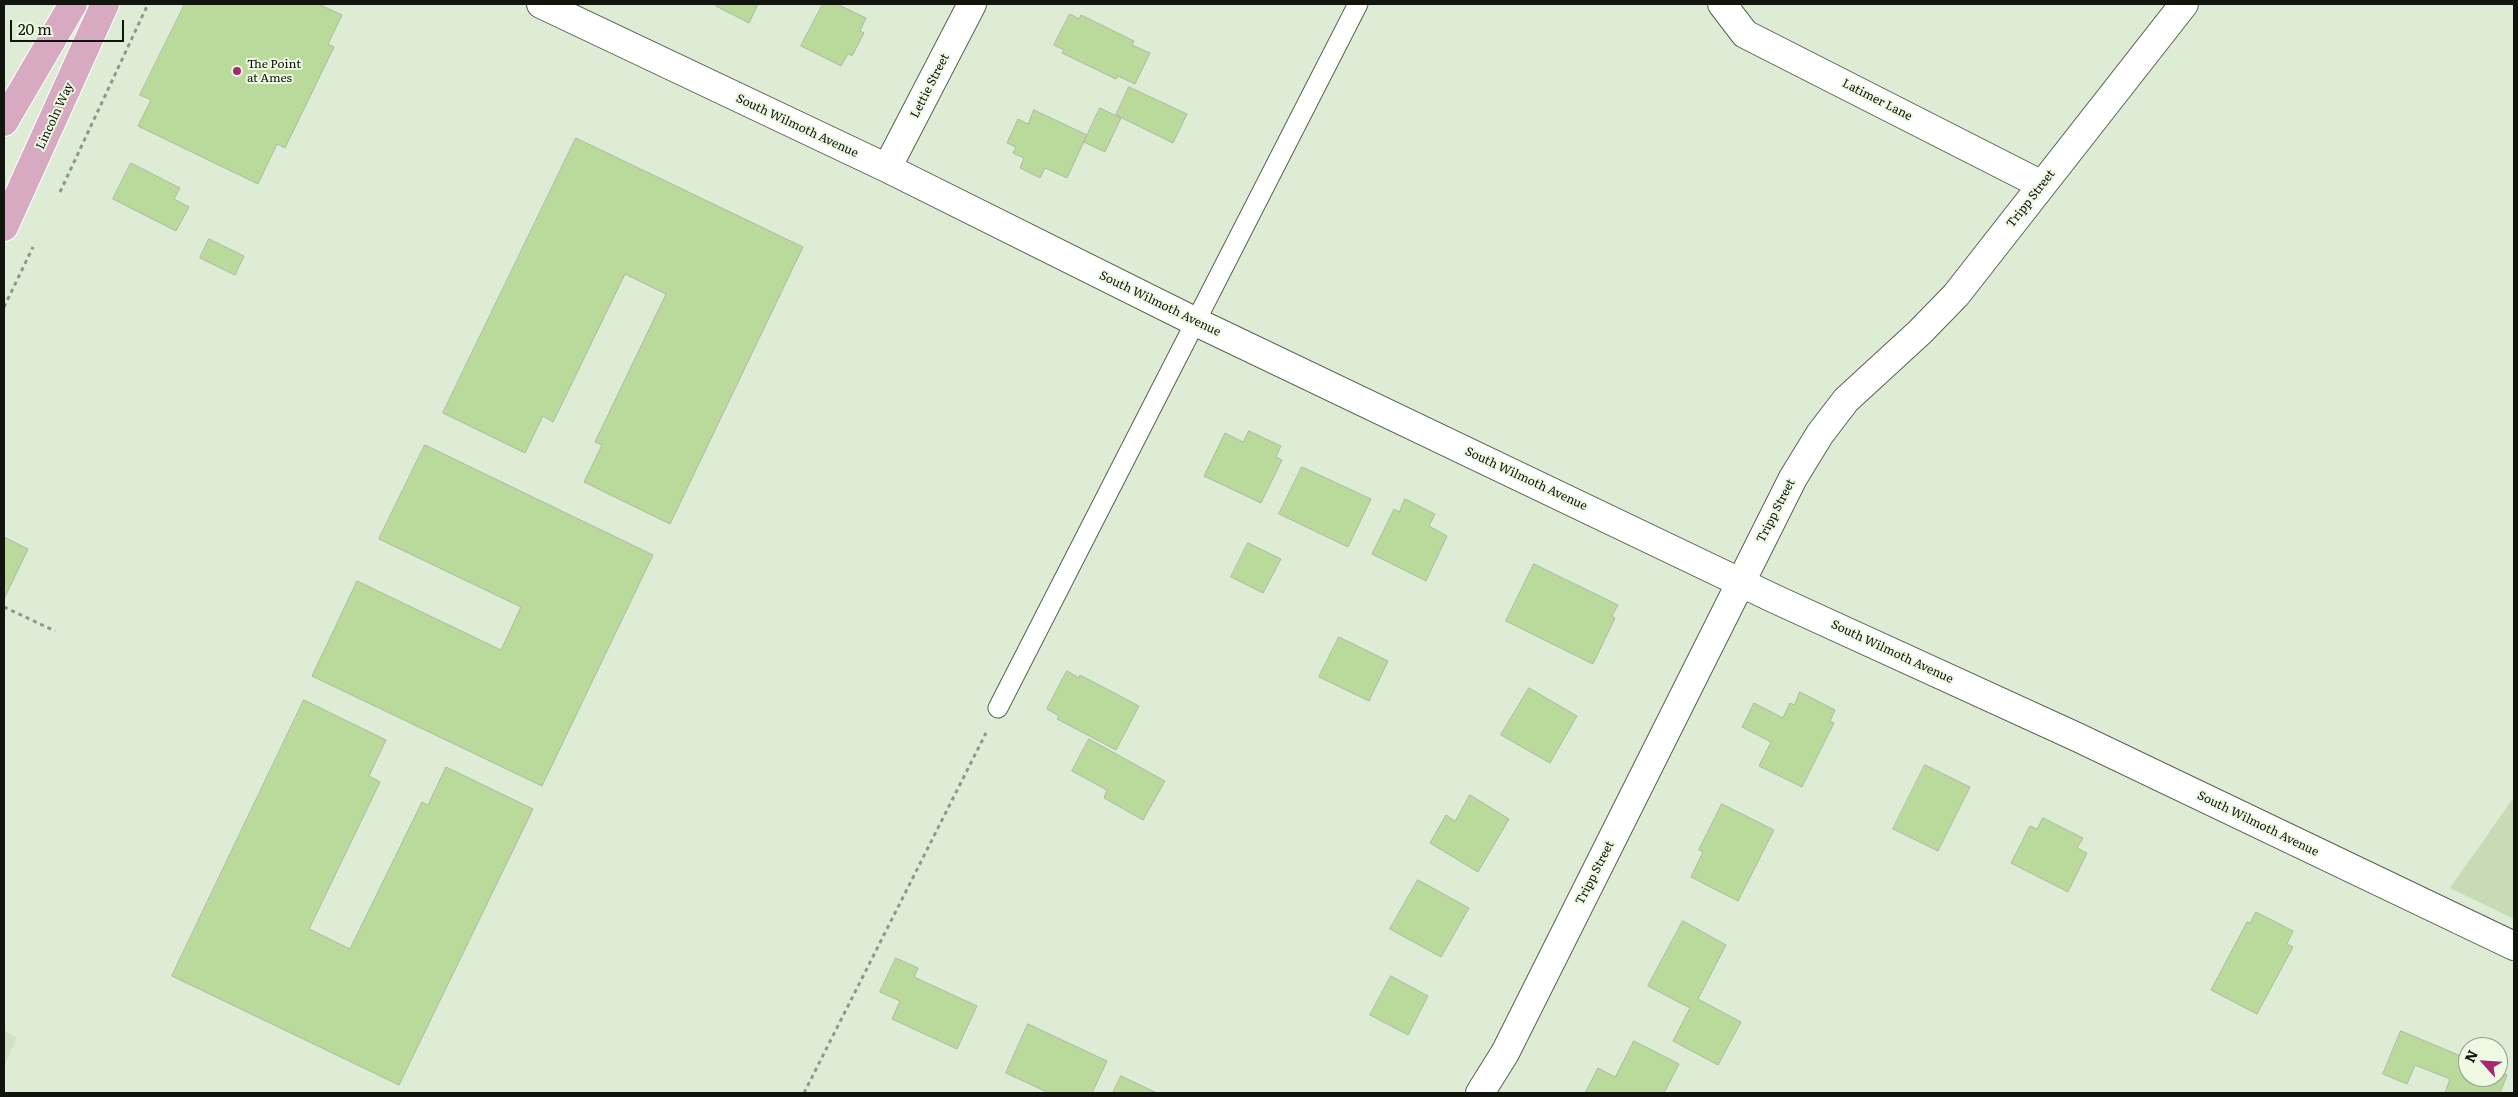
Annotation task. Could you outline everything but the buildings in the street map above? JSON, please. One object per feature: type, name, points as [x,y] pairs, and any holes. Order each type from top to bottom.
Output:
[{"type":"main road","points":[[4,122],[73,4]]},
{"type":"main road","name":"Lincoln Way","points":[[4,228],[105,4]]},
{"type":"street","name":"South Wilmoth Avenue","points":[[541,4],[887,168],[1196,322],[1740,581],[2079,738],[2514,946]]},
{"type":"street","name":"Lettie Street","points":[[887,168],[972,4]]},
{"type":"street","name":"Latimer Lane","points":[[1722,4],[1745,34],[2042,185]]},
{"type":"street","name":"Tripp Street","points":[[1480,1093],[1505,1053],[1740,581],[1793,478],[1820,434],[1846,400],[1920,332],[1956,295],[2184,4]]},
{"type":"lane","points":[[998,708],[1358,4]]},
{"type":"path","points":[[56,201],[148,4]]},
{"type":"path","points":[[4,307],[34,245]]},
{"type":"path","points":[[4,607],[55,631]]},
{"type":"path","points":[[804,1093],[998,708]]},
{"type":"shaded area","points":[[2514,797],[2514,919],[2450,888]]},
{"type":"shaded area","points":[[4,1031],[17,1038],[4,1065]]},
{"type":"place","name":"The Point at Ames","points":[[237,71]]}]
